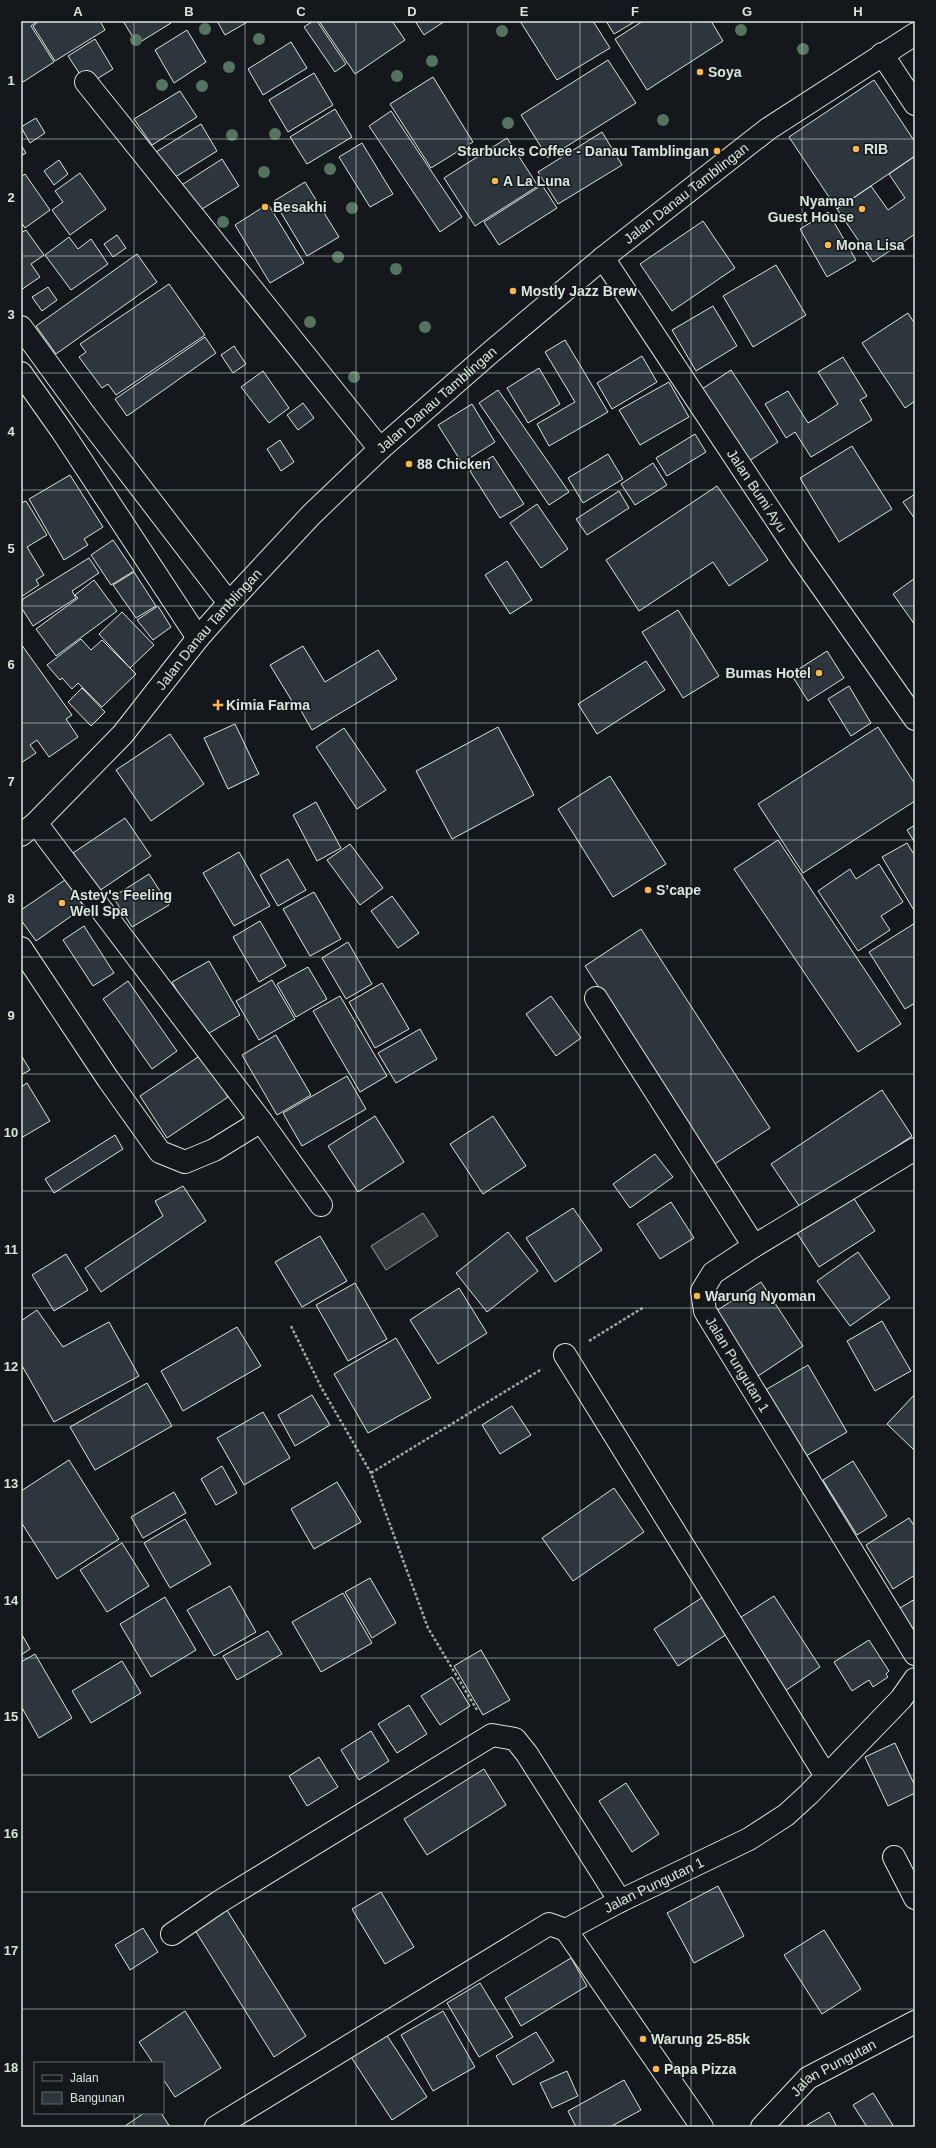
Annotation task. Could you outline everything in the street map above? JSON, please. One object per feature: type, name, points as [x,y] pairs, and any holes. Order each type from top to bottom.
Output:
[{"type":"street","name":"Jalan Danau Tamblingan","points":[[29,829],[123,734],[198,638],[229,603],[311,515],[380,449],[491,352],[603,258],[768,129],[915,34]]},
{"type":"street","points":[[882,54],[915,104]]},
{"type":"street","points":[[86,82],[380,449]]},
{"type":"street","name":"Jalan Bumi Ayu","points":[[603,258],[799,554],[915,720]]},
{"type":"street","points":[[24,337],[229,603]]},
{"type":"street","points":[[21,373],[62,431],[198,638]]},
{"type":"street","points":[[62,431],[85,415]]},
{"type":"street","points":[[29,829],[261,1121],[321,1205]]},
{"type":"street","points":[[21,948],[108,1078],[160,1152],[185,1162],[214,1150],[261,1121]]},
{"type":"street","points":[[596,998],[754,1246]]},
{"type":"street","name":"Jalan Pungutan 1","points":[[915,1149],[754,1246],[713,1273],[702,1291],[706,1311],[915,1654]]},
{"type":"street","points":[[565,1355],[826,1776]]},
{"type":"street","name":"Jalan Pungutan 1","points":[[566,1930],[620,1901],[749,1839],[786,1815],[900,1699],[915,1679]]},
{"type":"street","points":[[172,1934],[226,1898],[492,1735],[515,1739],[527,1754],[620,1901]]},
{"type":"street","points":[[894,1857],[915,1898]]},
{"type":"street","points":[[216,2127],[549,1924],[566,1930],[702,2127]]},
{"type":"street","name":"Jalan Pungutan","points":[[762,2127],[808,2078],[915,2022]]},
{"type":"path","points":[[371,1473],[644,1307]]},
{"type":"path","points":[[290,1326],[321,1387],[371,1473],[428,1628],[492,1735]]},
{"type":"shaded area","points":[[423,1213],[438,1236],[386,1270],[371,1246]]},
{"type":"building","points":[[21,21],[37,21],[31,26],[54,62],[23,82],[21,79]]},
{"type":"building","points":[[39,21],[100,21],[105,30],[55,61],[33,26]]},
{"type":"building","points":[[123,21],[170,21],[171,23],[137,44]]},
{"type":"building","points":[[217,21],[249,21],[225,35]]},
{"type":"building","points":[[313,21],[317,21],[346,64],[335,72],[304,27]]},
{"type":"building","points":[[319,21],[392,21],[405,40],[355,74]]},
{"type":"building","points":[[415,21],[445,21],[424,35]]},
{"type":"building","points":[[520,21],[593,21],[610,48],[557,80]]},
{"type":"building","points":[[606,21],[636,21],[614,34]]},
{"type":"building","points":[[643,21],[711,21],[723,41],[647,90],[615,39]]},
{"type":"building","points":[[187,30],[206,62],[174,83],[155,50]]},
{"type":"building","points":[[95,39],[113,69],[87,85],[68,56]]},
{"type":"building","points":[[291,42],[307,68],[263,95],[248,69]]},
{"type":"building","points":[[608,60],[636,103],[548,158],[521,115]]},
{"type":"building","points":[[314,73],[333,105],[288,132],[269,100]]},
{"type":"building","points":[[433,77],[473,142],[431,168],[390,104]]},
{"type":"building","name":"RIB","points":[[874,80],[915,142],[915,156],[837,209],[789,137]]},
{"type":"building","points":[[180,91],[197,117],[152,145],[134,119]]},
{"type":"building","points":[[335,109],[352,137],[307,164],[290,137]]},
{"type":"building","points":[[391,111],[462,217],[440,232],[369,126]]},
{"type":"building","points":[[36,118],[45,133],[30,143],[21,127]]},
{"type":"building","points":[[201,124],[217,151],[172,179],[156,152]]},
{"type":"building","points":[[602,132],[622,165],[558,204],[538,172]]},
{"type":"building","points":[[507,138],[538,186],[475,226],[444,178]]},
{"type":"building","points":[[362,143],[393,194],[370,207],[339,157]]},
{"type":"building","points":[[21,145],[26,153],[21,156]]},
{"type":"building","name":"Nyaman Guest House","points":[[915,156],[915,234],[873,262],[837,209],[871,186],[888,210],[905,198],[889,174]]},
{"type":"building","points":[[222,159],[239,186],[194,214],[177,188]]},
{"type":"building","points":[[59,160],[68,174],[54,185],[44,171]]},
{"type":"building","points":[[80,173],[106,209],[70,235],[52,210],[63,202],[55,191]]},
{"type":"building","points":[[25,174],[50,210],[25,228],[21,222],[21,177]]},
{"type":"building","points":[[305,182],[339,237],[307,256],[274,201]]},
{"type":"building","points":[[542,185],[557,208],[499,245],[484,222]]},
{"type":"building","points":[[268,204],[304,263],[270,283],[235,225]]},
{"type":"building","name":"Mona Lisa","points":[[828,212],[856,260],[827,277],[800,229]]},
{"type":"building","points":[[703,221],[735,268],[672,311],[640,264]]},
{"type":"building","points":[[26,230],[44,255],[31,264],[40,277],[21,290],[21,233]]},
{"type":"building","points":[[117,235],[126,248],[113,257],[104,244]]},
{"type":"building","points":[[69,237],[78,249],[91,239],[108,264],[71,290],[45,255]]},
{"type":"building","points":[[137,254],[157,282],[56,354],[36,326]]},
{"type":"building","points":[[776,265],[806,315],[753,347],[723,296]]},
{"type":"building","points":[[169,284],[205,335],[116,395],[108,384],[102,388],[79,357],[86,352],[80,344]]},
{"type":"building","points":[[48,287],[57,300],[42,311],[32,297]]},
{"type":"building","points":[[713,306],[737,346],[696,371],[672,330]]},
{"type":"building","points":[[908,313],[915,324],[915,401],[905,408],[862,343]]},
{"type":"building","points":[[205,337],[216,353],[127,416],[115,399]]},
{"type":"building","points":[[565,340],[608,412],[549,446],[537,424],[575,402],[545,352]]},
{"type":"building","points":[[234,346],[246,364],[233,373],[221,355]]},
{"type":"building","points":[[642,356],[657,382],[612,409],[597,383]]},
{"type":"building","points":[[843,357],[867,396],[860,400],[872,420],[811,457],[795,432],[786,438],[765,404],[788,391],[808,423],[818,417],[838,404],[818,372]]},
{"type":"building","points":[[539,368],[560,404],[528,423],[507,388]]},
{"type":"building","points":[[731,370],[778,442],[749,461],[702,389]]},
{"type":"building","points":[[263,371],[289,408],[269,423],[241,387]]},
{"type":"building","points":[[669,382],[689,417],[640,445],[619,410]]},
{"type":"building","points":[[498,390],[569,492],[549,505],[479,403]]},
{"type":"building","points":[[303,403],[314,418],[298,430],[287,415]]},
{"type":"building","points":[[472,404],[495,442],[462,463],[438,425]]},
{"type":"building","points":[[695,434],[706,452],[667,476],[656,458]]},
{"type":"building","points":[[280,440],[294,462],[281,471],[267,449]]},
{"type":"building","points":[[852,446],[892,509],[839,542],[800,478]]},
{"type":"building","points":[[608,454],[623,479],[583,503],[568,478]]},
{"type":"building","points":[[493,456],[524,504],[500,518],[470,471]]},
{"type":"building","points":[[653,463],[667,485],[635,505],[621,484]]},
{"type":"building","points":[[70,475],[103,527],[84,539],[88,545],[64,560],[29,499]]},
{"type":"building","points":[[717,486],[768,560],[729,586],[713,562],[639,611],[606,560]]},
{"type":"building","points":[[619,491],[629,508],[587,535],[576,519]]},
{"type":"building","points":[[915,494],[915,519],[903,502]]},
{"type":"building","points":[[26,501],[47,535],[27,547],[44,575],[36,580],[39,585],[21,597],[21,503]]},
{"type":"building","points":[[537,504],[568,549],[541,568],[510,523]]},
{"type":"building","points":[[113,540],[134,571],[111,585],[91,555]]},
{"type":"building","points":[[89,558],[99,573],[72,591],[76,598],[33,626],[21,607],[23,599]]},
{"type":"building","points":[[507,561],[532,600],[510,614],[485,575]]},
{"type":"building","points":[[134,572],[156,606],[136,618],[113,585]]},
{"type":"building","points":[[915,578],[915,625],[893,594]]},
{"type":"building","points":[[94,580],[117,611],[56,656],[36,629],[78,598],[75,595]]},
{"type":"building","points":[[158,606],[171,627],[153,640],[137,620]]},
{"type":"building","points":[[678,610],[719,676],[683,698],[642,632]]},
{"type":"building","points":[[122,612],[154,645],[130,668],[99,634]]},
{"type":"building","points":[[81,639],[91,650],[102,640],[136,674],[102,707],[78,683],[72,689],[62,678],[60,680],[47,665]]},
{"type":"building","points":[[21,644],[72,715],[66,719],[78,737],[49,757],[37,740],[30,745],[36,753],[21,763]]},
{"type":"building","points":[[303,646],[325,682],[378,650],[397,679],[312,730],[300,709],[298,711],[270,665]]},
{"type":"building","points":[[827,651],[844,678],[808,701],[791,674]]},
{"type":"building","points":[[646,661],[665,690],[597,734],[578,704]]},
{"type":"building","points":[[849,686],[871,723],[851,736],[828,699]]},
{"type":"building","points":[[82,688],[105,712],[91,726],[68,702]]},
{"type":"building","points":[[235,724],[259,774],[228,789],[204,738]]},
{"type":"building","points":[[498,727],[534,795],[452,839],[416,771]]},
{"type":"building","points":[[878,727],[915,784],[915,801],[803,873],[758,804]]},
{"type":"building","points":[[344,728],[386,790],[357,809],[316,747]]},
{"type":"building","points":[[170,734],[204,784],[151,821],[116,770]]},
{"type":"building","points":[[610,776],[666,864],[613,897],[558,809]]},
{"type":"building","points":[[316,802],[341,848],[317,861],[293,815]]},
{"type":"building","points":[[125,818],[151,856],[99,891],[73,853]]},
{"type":"building","points":[[915,825],[915,843],[907,830]]},
{"type":"building","points":[[778,840],[901,1024],[858,1052],[734,869]]},
{"type":"building","points":[[907,843],[915,856],[915,912],[882,857]]},
{"type":"building","points":[[350,844],[383,888],[360,905],[327,860]]},
{"type":"building","points":[[239,852],[270,906],[234,926],[203,873]]},
{"type":"building","points":[[288,859],[306,890],[278,906],[260,875]]},
{"type":"building","points":[[879,864],[903,902],[881,916],[890,930],[858,951],[818,891],[850,869],[856,879]]},
{"type":"building","points":[[149,874],[169,905],[132,927],[113,897]]},
{"type":"building","points":[[65,880],[84,907],[36,941],[21,920],[21,910]]},
{"type":"building","points":[[314,892],[341,939],[310,956],[283,909]]},
{"type":"building","points":[[392,896],[419,933],[398,948],[371,911]]},
{"type":"building","points":[[260,921],[286,966],[259,982],[233,937]]},
{"type":"building","points":[[915,923],[915,1003],[905,1009],[869,952]]},
{"type":"building","points":[[84,926],[114,973],[93,986],[63,940]]},
{"type":"building","points":[[641,929],[770,1128],[713,1165],[585,966]]},
{"type":"building","points":[[348,942],[372,984],[346,999],[322,958]]},
{"type":"building","points":[[209,961],[240,1015],[204,1036],[172,982]]},
{"type":"building","points":[[308,967],[327,999],[296,1017],[277,984]]},
{"type":"building","points":[[272,980],[295,1019],[259,1040],[236,1001]]},
{"type":"building","points":[[128,981],[177,1051],[152,1069],[103,999]]},
{"type":"building","points":[[382,983],[409,1029],[375,1048],[349,1002]]},
{"type":"building","points":[[340,996],[387,1076],[360,1092],[313,1011]]},
{"type":"building","points":[[551,996],[581,1038],[556,1056],[526,1014]]},
{"type":"building","points":[[420,1029],[437,1059],[396,1083],[378,1053]]},
{"type":"building","points":[[276,1035],[311,1095],[277,1115],[242,1055]]},
{"type":"building","points":[[21,1055],[30,1070],[21,1075]]},
{"type":"building","points":[[201,1055],[228,1097],[167,1138],[140,1096]]},
{"type":"building","points":[[347,1076],[366,1109],[302,1146],[283,1113]]},
{"type":"building","points":[[27,1083],[50,1121],[21,1138],[21,1087]]},
{"type":"building","points":[[882,1090],[912,1136],[802,1210],[771,1164]]},
{"type":"building","points":[[375,1116],[404,1162],[358,1192],[328,1146]]},
{"type":"building","points":[[493,1116],[526,1166],[483,1194],[450,1144]]},
{"type":"building","points":[[115,1135],[123,1149],[54,1193],[45,1179]]},
{"type":"building","points":[[655,1154],[673,1177],[630,1208],[613,1184]]},
{"type":"building","points":[[183,1186],[206,1221],[101,1292],[85,1268],[163,1216],[155,1201]]},
{"type":"building","points":[[849,1191],[875,1231],[819,1267],[793,1227]]},
{"type":"building","points":[[671,1202],[694,1238],[660,1259],[637,1224]]},
{"type":"building","points":[[573,1208],[602,1250],[555,1282],[526,1238]]},
{"type":"building","points":[[508,1232],[538,1271],[487,1312],[456,1273]]},
{"type":"building","points":[[320,1236],[347,1281],[302,1307],[275,1262]]},
{"type":"building","points":[[858,1252],[890,1298],[850,1326],[817,1281]]},
{"type":"building","points":[[66,1254],[88,1290],[54,1311],[32,1275]]},
{"type":"building","points":[[761,1282],[803,1346],[755,1378],[713,1313]]},
{"type":"building","points":[[355,1283],[387,1339],[348,1361],[316,1305]]},
{"type":"building","points":[[459,1288],[487,1333],[438,1364],[410,1320]]},
{"type":"building","points":[[37,1310],[63,1347],[109,1322],[139,1376],[54,1422],[21,1364],[21,1321]]},
{"type":"building","points":[[882,1321],[911,1371],[875,1391],[847,1341]]},
{"type":"building","points":[[237,1327],[261,1366],[183,1411],[161,1371]]},
{"type":"building","points":[[396,1338],[431,1398],[368,1433],[334,1374]]},
{"type":"building","points":[[808,1365],[847,1432],[801,1459],[762,1392]]},
{"type":"building","points":[[147,1383],[172,1426],[95,1470],[70,1427]]},
{"type":"building","points":[[915,1394],[915,1451],[887,1424]]},
{"type":"building","points":[[312,1395],[330,1425],[295,1446],[278,1415]]},
{"type":"building","points":[[512,1406],[531,1435],[500,1454],[482,1425]]},
{"type":"building","points":[[263,1412],[290,1458],[244,1485],[217,1438]]},
{"type":"building","points":[[69,1460],[119,1539],[57,1579],[21,1522],[21,1491]]},
{"type":"building","points":[[853,1461],[887,1516],[857,1535],[823,1480]]},
{"type":"building","points":[[222,1466],[237,1493],[216,1505],[201,1479]]},
{"type":"building","points":[[337,1482],[361,1522],[314,1549],[291,1509]]},
{"type":"building","points":[[614,1488],[644,1532],[573,1581],[542,1538]]},
{"type":"building","points":[[174,1492],[186,1513],[143,1538],[131,1517]]},
{"type":"building","points":[[909,1518],[915,1527],[915,1575],[893,1589],[866,1545]]},
{"type":"building","points":[[185,1519],[211,1564],[170,1588],[144,1543]]},
{"type":"building","points":[[122,1543],[149,1586],[107,1612],[80,1570]]},
{"type":"building","points":[[370,1578],[396,1623],[372,1638],[345,1592]]},
{"type":"building","points":[[230,1586],[256,1632],[214,1656],[187,1610]]},
{"type":"building","points":[[343,1593],[372,1643],[321,1672],[292,1622]]},
{"type":"building","points":[[774,1596],[820,1667],[785,1691],[738,1619]]},
{"type":"building","points":[[165,1597],[196,1650],[151,1677],[120,1624]]},
{"type":"building","points":[[703,1597],[727,1634],[678,1666],[654,1629]]},
{"type":"building","points":[[915,1599],[915,1635],[900,1608]]},
{"type":"building","points":[[268,1631],[282,1654],[237,1680],[223,1656]]},
{"type":"building","points":[[21,1633],[30,1649],[21,1655]]},
{"type":"building","points":[[869,1640],[889,1671],[886,1674],[888,1677],[873,1687],[869,1680],[852,1691],[834,1662]]},
{"type":"building","points":[[481,1650],[510,1700],[483,1715],[454,1666]]},
{"type":"building","points":[[35,1654],[72,1718],[39,1738],[21,1706],[21,1662]]},
{"type":"building","points":[[122,1661],[141,1693],[91,1723],[72,1691]]},
{"type":"building","points":[[452,1677],[470,1706],[440,1725],[421,1696]]},
{"type":"building","points":[[409,1705],[427,1734],[397,1753],[378,1724]]},
{"type":"building","points":[[371,1731],[389,1761],[359,1780],[341,1750]]},
{"type":"building","points":[[895,1743],[915,1786],[915,1793],[888,1806],[865,1757]]},
{"type":"building","points":[[319,1757],[338,1787],[307,1806],[289,1776]]},
{"type":"building","points":[[484,1769],[506,1805],[427,1855],[404,1819]]},
{"type":"building","points":[[626,1783],[659,1834],[632,1852],[599,1801]]},
{"type":"building","points":[[718,1886],[744,1936],[694,1963],[667,1913]]},
{"type":"building","points":[[381,1892],[414,1947],[385,1964],[352,1909]]},
{"type":"building","points":[[225,1907],[306,2036],[274,2057],[193,1927]]},
{"type":"building","points":[[143,1928],[158,1952],[130,1970],[115,1945]]},
{"type":"building","points":[[824,1930],[861,1989],[822,2014],[784,1955]]},
{"type":"building","points":[[571,1958],[587,1986],[521,2026],[505,1998]]},
{"type":"building","points":[[480,1983],[513,2037],[479,2057],[447,2003]]},
{"type":"building","points":[[185,2011],[221,2068],[175,2097],[164,2080],[164,2062],[152,2062],[139,2042]]},
{"type":"building","points":[[443,2011],[475,2067],[433,2091],[401,2035]]},
{"type":"building","points":[[536,2032],[554,2061],[513,2085],[496,2056]]},
{"type":"building","points":[[386,2034],[427,2097],[392,2120],[351,2057]]},
{"type":"building","points":[[567,2071],[578,2096],[552,2108],[540,2083]]},
{"type":"building","points":[[624,2080],[641,2110],[610,2127],[576,2127],[568,2111]]},
{"type":"building","points":[[873,2093],[894,2127],[867,2127],[853,2105]]},
{"type":"building","points":[[829,2112],[837,2127],[804,2127]]},
{"type":"building","points":[[143,2114],[162,2114],[170,2127],[126,2127],[125,2126]]},
{"type":"place","name":"Soya","points":[[700,72]]},
{"type":"place","name":"RIB","points":[[856,149]]},
{"type":"place","name":"Starbucks Coffee - Danau Tamblingan","points":[[717,151]]},
{"type":"place","name":"A La Luna","points":[[495,181]]},
{"type":"place","name":"Besakhi","points":[[265,207]]},
{"type":"place","name":"Nyaman Guest House","points":[[862,209]]},
{"type":"place","name":"Mona Lisa","points":[[828,245]]},
{"type":"place","name":"Mostly Jazz Brew","points":[[513,291]]},
{"type":"place","name":"88 Chicken","points":[[409,464]]},
{"type":"place","name":"Bumas Hotel","points":[[819,673]]},
{"type":"place","name":"Kimia Farma","points":[[218,705]]},
{"type":"place","name":"S’cape","points":[[648,890]]},
{"type":"place","name":"Astey's Feeling Well Spa","points":[[62,903]]},
{"type":"place","name":"Warung Nyoman","points":[[697,1296]]},
{"type":"place","name":"Warung 25-85k","points":[[643,2039]]},
{"type":"place","name":"Papa Pizza","points":[[656,2069]]}]
